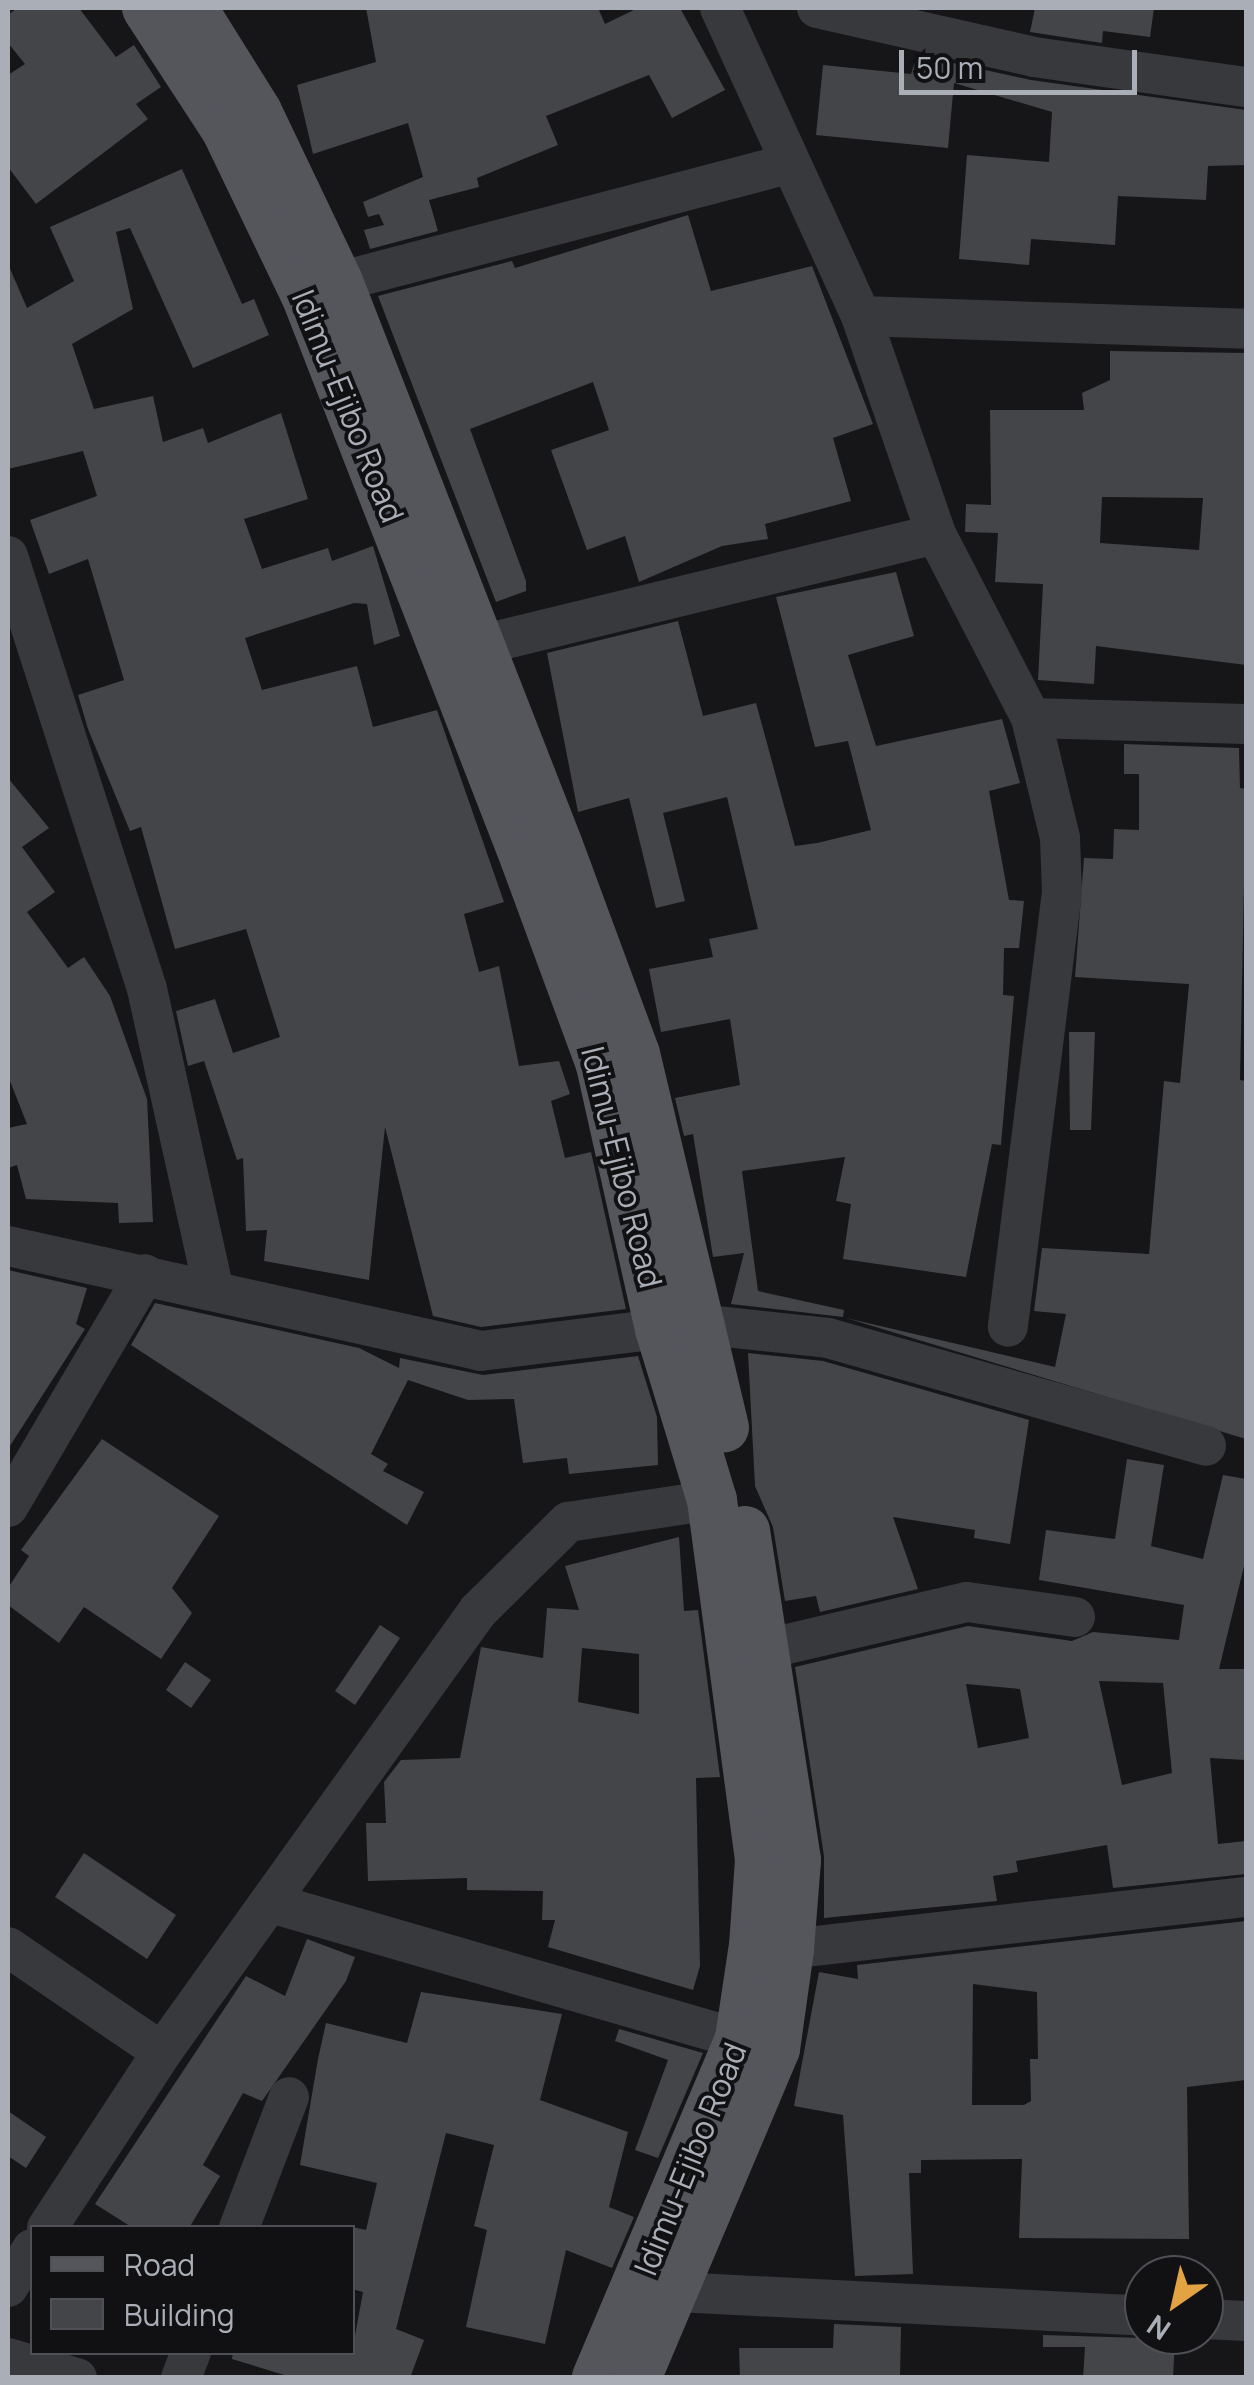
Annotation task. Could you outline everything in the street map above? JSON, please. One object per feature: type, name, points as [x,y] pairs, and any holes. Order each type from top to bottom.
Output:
[{"type":"main road","name":"Idimu-Ejibo Road","points":[[147,8],[226,128],[306,295],[448,658],[601,1064],[679,1327],[766,1649],[796,1860],[775,2049],[677,2292],[636,2378]]},
{"type":"main road","name":"Idimu-Ejibo Road","points":[[192,8],[257,112],[338,282],[481,645],[635,1054],[679,1327],[712,1500],[760,1860],[740,2040],[597,2378]]},
{"type":"street","points":[[720,8],[787,164],[861,316],[936,534],[1031,718],[1060,838],[1062,892],[1008,1326]]},
{"type":"street","points":[[817,8],[1034,57],[1246,87]]},
{"type":"street","points":[[338,282],[787,164]]},
{"type":"street","points":[[861,316],[1246,329]]},
{"type":"street","points":[[481,645],[936,534]]},
{"type":"street","points":[[8,556],[146,989],[213,1286]]},
{"type":"street","points":[[1031,718],[1246,724]]},
{"type":"street","points":[[8,1246],[213,1286],[480,1350],[679,1327],[828,1338],[1206,1446]]},
{"type":"street","points":[[8,1507],[146,1274]]},
{"type":"street","points":[[49,2225],[162,2052],[478,1611],[568,1522],[712,1500]]},
{"type":"street","points":[[766,1649],[967,1602],[1075,1618]]},
{"type":"street","points":[[789,1949],[1246,1896]]},
{"type":"street","points":[[271,1902],[740,2040]]},
{"type":"street","points":[[8,1946],[162,2052]]},
{"type":"street","points":[[240,2225],[289,2097]]},
{"type":"street","points":[[8,2288],[30,2253]]},
{"type":"street","points":[[677,2292],[1124,2315]]},
{"type":"street","points":[[8,2358],[77,2378]]},
{"type":"building","points":[[17,8],[79,8],[116,57],[134,45],[161,87],[136,104],[148,119],[36,204],[8,167],[8,75],[25,64],[8,43],[8,15]]},
{"type":"building","points":[[366,8],[598,8],[605,24],[638,8],[680,8],[725,90],[672,118],[649,75],[546,116],[558,145],[477,178],[479,187],[429,200],[438,231],[370,249],[364,230],[384,225],[379,214],[368,217],[363,202],[423,177],[408,123],[313,154],[297,85],[376,62]]},
{"type":"building","points":[[1035,8],[1154,8],[1150,37],[1103,31],[1102,43],[1030,32]]},
{"type":"building","points":[[917,55],[1031,80],[1246,110],[1246,165],[1208,166],[1206,200],[1118,196],[1115,245],[1031,239],[1029,265],[959,259],[967,155],[1049,162],[1052,112],[954,83],[948,148],[816,135],[823,65],[911,74]]},
{"type":"building","points":[[182,169],[242,304],[254,299],[269,335],[193,368],[130,228],[116,232],[133,309],[72,344],[94,409],[153,396],[163,442],[203,428],[208,443],[281,413],[308,499],[244,519],[262,569],[328,548],[332,561],[373,546],[400,636],[374,645],[367,604],[354,603],[245,638],[262,690],[357,666],[373,727],[437,710],[504,902],[464,914],[479,972],[499,966],[519,1066],[559,1061],[570,1094],[551,1101],[565,1158],[591,1152],[626,1309],[481,1327],[433,1316],[385,1127],[369,1280],[264,1261],[267,1230],[246,1231],[243,1158],[237,1160],[204,1061],[188,1066],[176,1011],[215,999],[233,1053],[280,1037],[246,929],[175,949],[141,827],[130,831],[88,729],[78,695],[124,680],[88,559],[49,574],[30,520],[97,496],[83,451],[8,469],[8,264],[27,308],[74,281],[50,227]]},
{"type":"building","points":[[688,215],[711,291],[812,266],[873,424],[833,438],[851,501],[765,524],[768,539],[722,546],[639,582],[625,536],[587,550],[551,450],[609,430],[593,382],[470,429],[526,581],[526,591],[496,602],[378,296],[512,261],[515,268]]},
{"type":"building","points":[[1110,351],[1246,353],[1246,665],[1096,646],[1094,684],[1038,680],[1043,584],[995,582],[998,533],[965,532],[966,504],[991,505],[990,410],[1084,410],[1082,393],[1110,380]],"holes":[[[1102,497],[1203,498],[1199,550],[1100,543]]]},
{"type":"building","points":[[896,572],[914,636],[848,655],[876,746],[1002,719],[1020,783],[989,791],[1009,900],[1024,901],[1019,948],[1004,948],[1003,995],[1014,996],[1001,1145],[992,1144],[966,1277],[843,1259],[851,1204],[836,1201],[845,1157],[742,1171],[758,1291],[844,1310],[843,1317],[731,1304],[744,1253],[713,1257],[693,1134],[684,1136],[675,1098],[740,1085],[730,1019],[661,1032],[649,969],[713,957],[709,939],[758,929],[727,797],[663,813],[685,901],[656,908],[629,798],[578,812],[547,653],[678,621],[703,716],[756,703],[795,846],[817,843],[871,830],[848,741],[815,747],[776,597]]},
{"type":"building","points":[[1124,744],[1239,748],[1240,788],[1246,789],[1240,1080],[1246,1081],[1246,1439],[846,1318],[1055,1367],[1066,1314],[1034,1311],[1042,1248],[1149,1254],[1164,1081],[1180,1083],[1189,984],[1075,977],[1084,858],[1113,859],[1114,829],[1139,830],[1139,774],[1124,774]]},
{"type":"building","points":[[8,778],[49,828],[22,847],[55,892],[27,912],[68,968],[84,957],[110,996],[147,1099],[153,1222],[119,1223],[118,1203],[26,1199],[17,1165],[8,1168],[8,1128],[27,1124],[8,1076]]},
{"type":"building","points":[[1069,1032],[1095,1032],[1091,1130],[1070,1130]]},
{"type":"building","points":[[8,1270],[87,1288],[76,1324],[85,1329],[8,1449]]},
{"type":"building","points":[[155,1303],[359,1348],[399,1368],[400,1358],[483,1375],[638,1356],[657,1417],[658,1465],[569,1474],[567,1458],[523,1463],[514,1399],[468,1400],[408,1380],[371,1454],[388,1464],[383,1471],[424,1492],[407,1525],[131,1345]]},
{"type":"building","points":[[748,1353],[823,1361],[1029,1420],[1010,1544],[974,1538],[975,1530],[893,1517],[918,1589],[820,1612],[816,1596],[785,1601],[773,1527],[755,1486]]},
{"type":"building","points":[[102,1439],[219,1516],[172,1588],[192,1613],[161,1659],[84,1607],[59,1643],[8,1605],[8,1588],[29,1556],[21,1550]]},
{"type":"building","points":[[1127,1459],[1164,1465],[1151,1546],[1203,1559],[1223,1475],[1246,1479],[1246,1558],[1219,1669],[1246,1669],[1246,1760],[1210,1758],[1218,1844],[1246,1841],[1246,1874],[1113,1888],[1107,1845],[1016,1861],[1018,1872],[993,1876],[997,1901],[824,1918],[824,1856],[795,1667],[968,1626],[1072,1641],[1093,1632],[1179,1640],[1184,1605],[1039,1580],[1046,1530],[1115,1539]],"holes":[[[1099,1681],[1163,1683],[1172,1773],[1122,1785]],[[966,1684],[1020,1689],[1029,1738],[978,1748]]]},
{"type":"building","points":[[679,1537],[684,1611],[698,1610],[720,1777],[696,1778],[700,1966],[693,1990],[548,1947],[555,1920],[542,1920],[543,1891],[467,1890],[467,1878],[368,1881],[366,1823],[386,1823],[384,1782],[401,1760],[460,1758],[481,1647],[543,1658],[547,1608],[579,1610],[565,1566]],"holes":[[[582,1648],[639,1654],[639,1714],[578,1702]]]},
{"type":"building","points":[[380,1625],[400,1638],[355,1705],[335,1691]]},
{"type":"building","points":[[185,1662],[211,1680],[191,1708],[166,1690]]},
{"type":"building","points":[[84,1853],[176,1915],[147,1959],[55,1897]]},
{"type":"building","points":[[1246,1921],[1246,2080],[1187,2087],[1189,2239],[1019,2238],[1022,2159],[921,2160],[921,2173],[909,2173],[913,2274],[855,2276],[843,2115],[794,2106],[819,1972],[858,1979],[857,1965]],"holes":[[[973,1984],[1037,1992],[1038,2059],[1030,2059],[1031,2101],[1024,2105],[972,2105]]]},
{"type":"building","points":[[307,1939],[355,1957],[346,1981],[262,2101],[243,2093],[203,2165],[220,2176],[191,2225],[128,2225],[95,2204],[246,1976],[285,1996]]},
{"type":"building","points":[[421,1992],[562,2014],[540,2100],[628,2132],[609,2207],[634,2217],[612,2268],[566,2250],[545,2344],[466,2327],[487,2230],[474,2226],[494,2145],[446,2133],[396,2329],[424,2340],[410,2378],[294,2378],[232,2359],[233,2355],[355,2355],[363,2292],[355,2290],[355,2228],[366,2230],[377,2183],[300,2165],[326,2023],[407,2043]]},
{"type":"building","points":[[619,2029],[703,2053],[658,2158],[635,2150],[668,2060],[615,2041]]},
{"type":"building","points":[[8,2111],[46,2137],[26,2168],[8,2156]]},
{"type":"building","points":[[834,2324],[901,2327],[900,2378],[740,2378],[739,2348],[833,2348]]},
{"type":"building","points":[[1043,2335],[1124,2337],[1124,2355],[1174,2355],[1173,2378],[1083,2378],[1085,2347],[1043,2347]]}]
